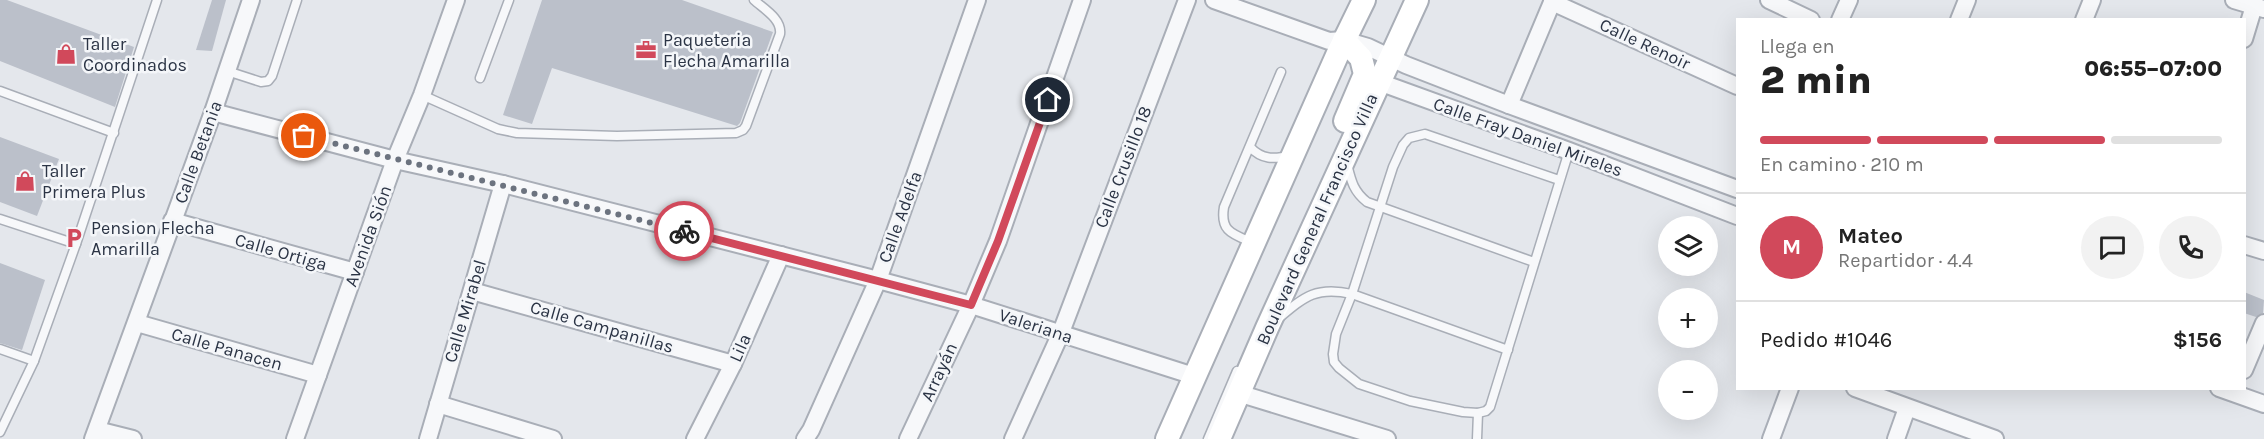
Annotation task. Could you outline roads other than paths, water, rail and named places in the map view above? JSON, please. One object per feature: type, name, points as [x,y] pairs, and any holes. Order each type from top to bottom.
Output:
[{"type":"main road","points":[[1167,439],[1292,156],[1346,45],[1364,0]]},
{"type":"main road","name":"Boulevard General Francisco Villa","points":[[1219,439],[1301,245],[1346,158],[1378,64],[1417,0]]},
{"type":"main road","points":[[1301,245],[1303,222],[1378,64],[1363,61],[1346,45]]},
{"type":"street","name":"Calle Betania","points":[[95,435],[213,112],[251,0]]},
{"type":"street","name":"Avenida Sión","points":[[295,439],[395,160],[423,95],[456,0]]},
{"type":"street","name":"Calle Adelfa","points":[[808,435],[878,280],[977,0]]},
{"type":"street","name":"Arrayán","points":[[908,439],[971,305],[1002,231],[1082,0]]},
{"type":"street","name":"Calle Crusillo 18","points":[[1013,439],[1060,334],[1187,0]]},
{"type":"street","points":[[1214,0],[1346,45]]},
{"type":"street","points":[[1769,0],[1807,18]]},
{"type":"street","points":[[1841,18],[1849,0]]},
{"type":"street","points":[[1960,18],[1967,0]]},
{"type":"street","points":[[2085,18],[2092,0]]},
{"type":"street","points":[[2234,0],[2259,8],[2246,35]]},
{"type":"street","points":[[1509,105],[1553,1]]},
{"type":"street","name":"Calle Renoir","points":[[1553,1],[1736,86]]},
{"type":"street","name":"Calle Fray Daniel Mireles","points":[[1378,64],[1509,105],[1736,189]]},
{"type":"street","name":"Calle Fray Daniel Mireles","points":[[1378,64],[1569,151],[1736,216]]},
{"type":"street","name":"Valeriana","points":[[213,112],[971,305],[1194,376]]},
{"type":"street","name":"Calle Mirabel","points":[[428,439],[503,184]]},
{"type":"street","name":"Calle Ortiga","points":[[172,221],[355,272]]},
{"type":"street","points":[[2246,246],[2264,251]]},
{"type":"street","name":"Lila","points":[[695,439],[733,364],[781,255]]},
{"type":"street","name":"Calle Campanillas","points":[[471,291],[733,364]]},
{"type":"street","points":[[2246,365],[2264,322]]},
{"type":"street","name":"Calle Panacen","points":[[137,323],[318,375]]},
{"type":"street","points":[[1771,439],[1789,390]]},
{"type":"street","points":[[1860,390],[1995,439]]},
{"type":"street","points":[[2230,390],[2264,404]]},
{"type":"street","points":[[1238,393],[1328,431],[1387,439]]},
{"type":"street","points":[[438,404],[553,439]]},
{"type":"street","points":[[1896,439],[1907,408]]},
{"type":"street","points":[[95,435],[133,439]]},
{"type":"lane","points":[[0,432],[34,361],[114,133],[157,0]]},
{"type":"lane","points":[[227,71],[261,82],[268,81],[272,76],[297,0]]},
{"type":"lane","points":[[480,78],[508,1],[498,0]]},
{"type":"lane","points":[[423,95],[498,129],[517,133],[616,136],[736,133],[746,126],[781,29],[776,19],[754,0]]},
{"type":"lane","points":[[1177,439],[1346,45]]},
{"type":"lane","points":[[1253,243],[1231,232],[1224,226],[1222,219],[1224,207],[1281,72]]},
{"type":"lane","points":[[0,91],[114,133]]},
{"type":"lane","points":[[1558,180],[1425,134],[1409,138],[1403,145],[1336,334],[1335,362],[1339,368],[1359,384],[1400,398],[1436,407],[1478,413],[1486,411],[1493,401],[1558,180],[1569,151]]},
{"type":"lane","points":[[1250,147],[1257,154],[1267,158],[1292,156]]},
{"type":"lane","points":[[1346,158],[1351,182],[1357,195],[1367,202],[1534,262]]},
{"type":"lane","points":[[0,219],[76,244]]},
{"type":"lane","points":[[1208,439],[1228,389],[1301,245]]},
{"type":"lane","points":[[1267,328],[1308,295],[1334,290],[1352,294],[1508,350]]},
{"type":"lane","points":[[0,349],[34,361]]},
{"type":"lane","points":[[1477,439],[1478,413]]},
{"type":"place","name":"Paqueteria Flecha Amarilla","points":[[646,50]]},
{"type":"place","name":"Taller Coordinados","points":[[66,54]]},
{"type":"place","name":"Taller Primera Plus","points":[[25,181]]},
{"type":"place","name":"Pension Flecha Amarilla","points":[[74,238]]}]
